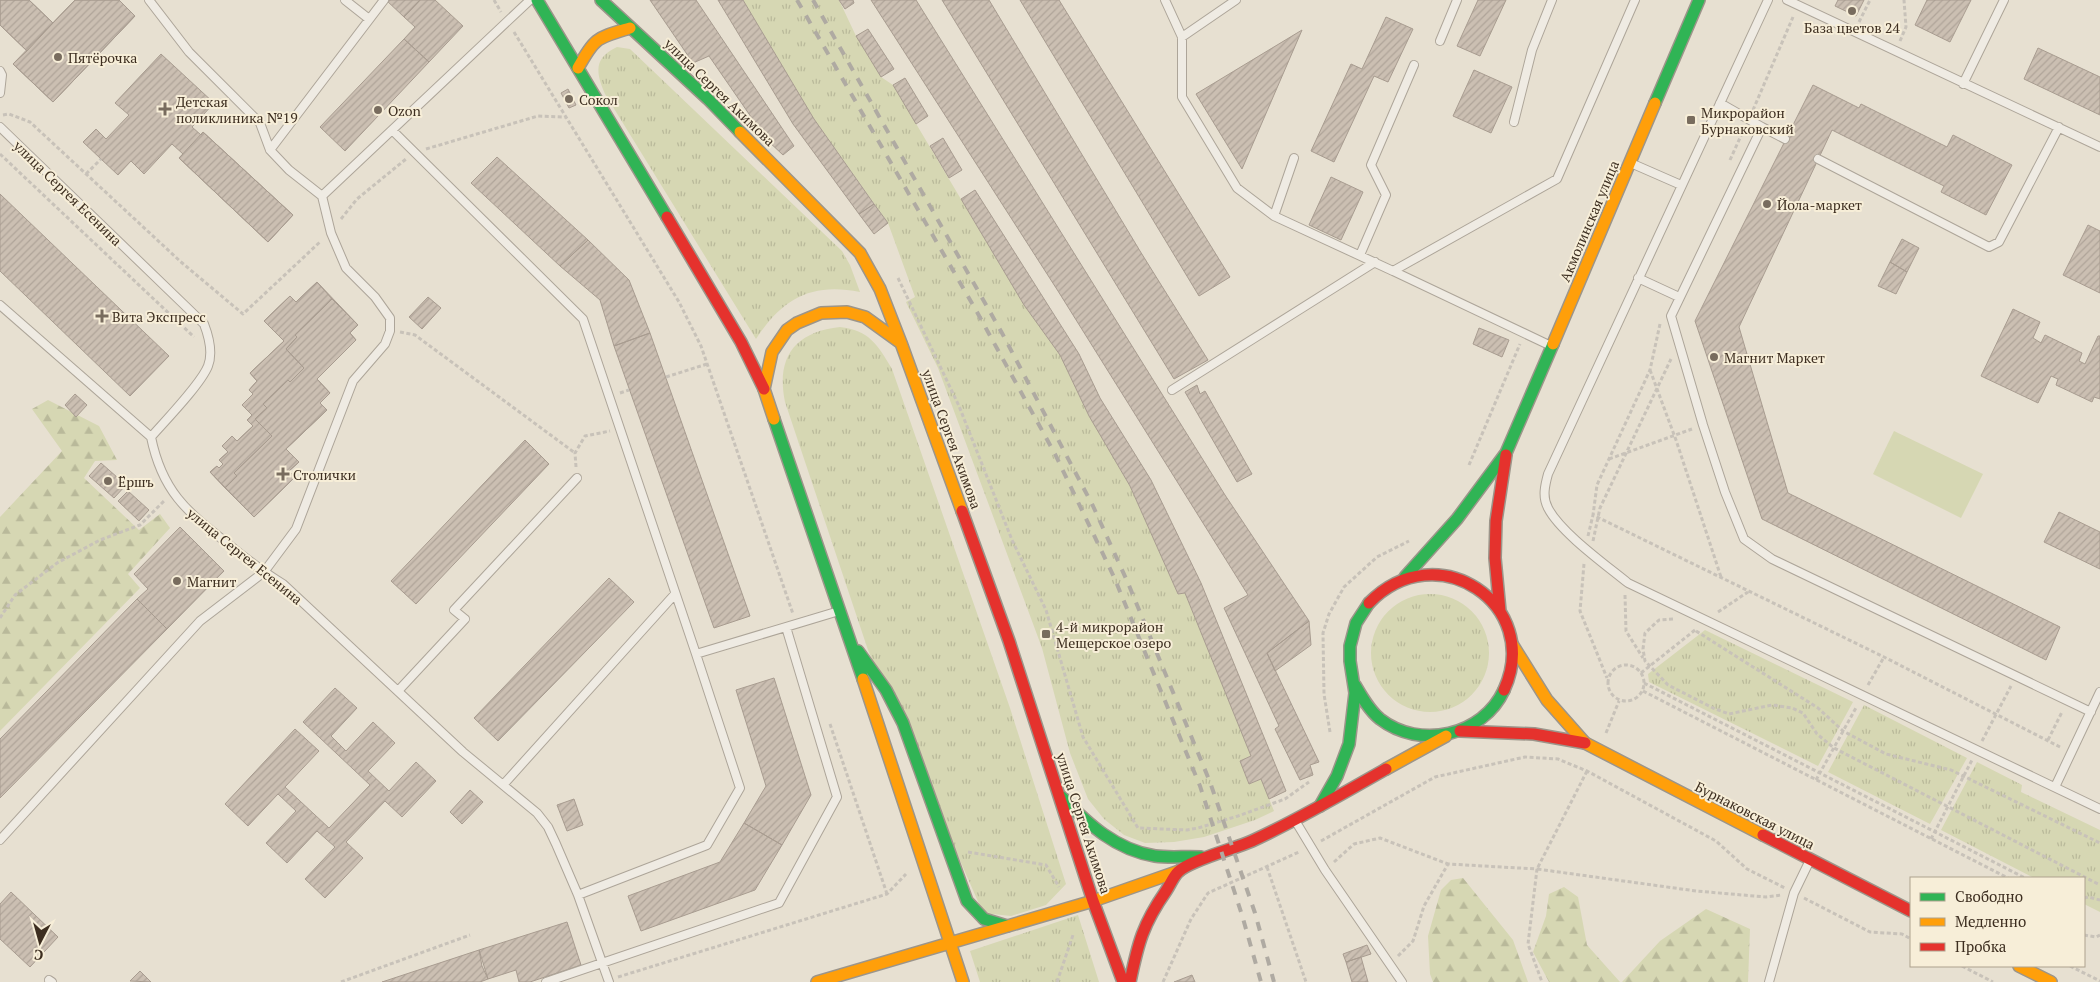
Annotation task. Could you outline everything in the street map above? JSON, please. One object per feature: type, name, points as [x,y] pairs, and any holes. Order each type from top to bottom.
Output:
[{"type":"main road","points":[[537,0],[711,290],[764,389],[841,610],[963,982]]},
{"type":"main road","name":"улица Сергея Акимова","points":[[601,0],[708,99],[860,253],[880,289],[1009,641],[1093,901],[1123,982]]},
{"type":"main road","name":"Акмолинская улица","points":[[1506,453],[1699,0]]},
{"type":"main road","points":[[578,68],[590,46],[603,36],[630,28]]},
{"type":"main road","points":[[764,389],[772,352],[786,331],[810,316],[835,311],[861,316],[901,343]]},
{"type":"main road","points":[[1405,578],[1457,519],[1506,453]]},
{"type":"main road","points":[[1500,611],[1496,558],[1496,521],[1506,453]]},
{"type":"main road","points":[[817,982],[1093,901],[1179,871],[1208,857],[1250,842],[1295,820],[1484,717],[1502,696],[1511,671],[1512,644],[1508,626],[1500,611],[1482,591],[1458,578],[1432,573],[1405,578],[1382,590],[1363,609],[1352,633],[1350,650],[1355,685],[1353,723],[1347,754],[1320,806]]},
{"type":"main road","points":[[849,638],[886,690],[903,723],[967,901],[982,920],[994,925],[1008,926]]},
{"type":"main road","points":[[1512,644],[1547,700],[1585,743]]},
{"type":"main road","points":[[1355,685],[1366,705],[1383,721],[1404,732],[1426,736],[1455,733],[1534,734],[1585,743]]},
{"type":"main road","name":"Бурнаковская улица","points":[[1585,743],[1910,910]]},
{"type":"main road","points":[[1058,793],[1089,825],[1110,840],[1130,849],[1154,856],[1208,857]]},
{"type":"main road","points":[[1130,982],[1139,941],[1148,919],[1179,871]]},
{"type":"main road","points":[[2021,967],[2051,982]]},
{"type":"lane","points":[[0,840],[200,621],[264,572],[296,529],[353,381],[385,344],[390,331],[390,318],[375,297],[346,268],[331,232],[322,196],[288,170],[270,150],[260,124],[189,52],[149,0]]},
{"type":"lane","points":[[345,0],[369,20]]},
{"type":"lane","points":[[270,150],[384,0]]},
{"type":"lane","points":[[322,196],[530,0]]},
{"type":"lane","points":[[1165,0],[1182,37],[1182,97],[1238,188],[1274,216],[1552,346]]},
{"type":"lane","points":[[1182,37],[1236,0]]},
{"type":"lane","points":[[1440,41],[1457,0]]},
{"type":"lane","points":[[1514,122],[1532,50],[1552,0]]},
{"type":"lane","points":[[1393,270],[1556,179],[1634,0]]},
{"type":"lane","points":[[1768,0],[1548,474],[1545,487],[1547,508],[1557,521],[1588,551],[1628,583],[2100,809]]},
{"type":"lane","points":[[1787,0],[2100,147]]},
{"type":"lane","points":[[1963,84],[2004,0]]},
{"type":"lane","points":[[1360,255],[1386,196],[1372,165],[1414,65]]},
{"type":"lane","points":[[0,71],[2,75],[0,93]]},
{"type":"lane","points":[[1720,103],[1786,140]]},
{"type":"lane","name":"улица Сергея Есенина","points":[[0,127],[204,324],[209,336],[210,352],[208,366],[198,381],[151,437],[156,461],[172,493],[191,516],[264,572],[283,584],[463,752],[538,813],[548,827],[578,895],[609,981]]},
{"type":"lane","points":[[1762,127],[1671,316],[1703,425],[1725,492],[1744,540],[1772,559],[2091,712]]},
{"type":"lane","points":[[1818,159],[1989,246],[1999,242],[2059,127]]},
{"type":"lane","points":[[392,130],[583,319],[740,788],[707,845],[578,895]]},
{"type":"lane","points":[[1274,216],[1294,158]]},
{"type":"lane","points":[[1631,163],[1681,185]]},
{"type":"lane","points":[[1172,390],[1375,262]]},
{"type":"lane","points":[[1638,278],[1679,297]]},
{"type":"lane","points":[[0,305],[151,437]]},
{"type":"lane","points":[[398,691],[465,619],[454,610],[577,478]]},
{"type":"lane","points":[[503,785],[675,594]]},
{"type":"lane","points":[[696,654],[841,610]]},
{"type":"lane","points":[[546,982],[779,904],[837,797],[786,627]]},
{"type":"lane","points":[[2055,787],[2100,692]]},
{"type":"lane","points":[[1295,820],[1325,870],[1402,982]]},
{"type":"lane","points":[[1769,982],[1794,893],[1810,860]]},
{"type":"path","points":[[494,0],[679,302],[701,346],[797,624]]},
{"type":"path","points":[[1859,22],[1870,0]]},
{"type":"path","points":[[1895,50],[1906,27],[1904,0]]},
{"type":"path","points":[[0,115],[9,114],[30,122],[181,262],[243,314],[331,232]]},
{"type":"path","points":[[0,154],[210,352]]},
{"type":"path","points":[[86,174],[101,159]]},
{"type":"path","points":[[894,271],[903,285],[959,406],[1012,540],[1046,610],[1083,737],[1138,828]]},
{"type":"path","points":[[390,331],[415,334],[575,453]]},
{"type":"path","points":[[1588,551],[1600,508],[1679,342]]},
{"type":"path","points":[[666,377],[707,364]]},
{"type":"path","points":[[1650,370],[1675,436],[1721,578]]},
{"type":"path","points":[[1607,678],[1615,668],[1631,666],[1641,673],[1644,691],[1637,699],[1628,701],[1619,701],[1610,692],[1607,678],[1580,611],[1597,485],[1608,460],[1703,425]]},
{"type":"path","points":[[577,478],[575,453],[585,436],[619,429]]},
{"type":"path","points":[[0,618],[15,595],[56,563],[100,540],[140,525],[172,493]]},
{"type":"path","points":[[1593,514],[1884,657],[2071,752]]},
{"type":"path","points":[[1641,673],[1707,620],[1748,591]]},
{"type":"path","points":[[1625,593],[1626,631],[1645,661],[1668,685],[1729,714],[1772,705],[1792,708],[1803,713],[1817,734],[1834,748],[2084,877]]},
{"type":"path","points":[[1645,661],[1643,649],[1645,633],[1659,620],[1671,619],[1677,621]]},
{"type":"path","points":[[1688,626],[1818,708],[1843,731],[1886,754],[1951,770],[2100,843]]},
{"type":"path","points":[[1816,780],[1884,657]]},
{"type":"path","points":[[1644,684],[2023,877]]},
{"type":"path","points":[[1644,691],[2006,877]]},
{"type":"path","points":[[2048,740],[2068,700]]},
{"type":"path","points":[[1606,734],[1619,701]]},
{"type":"path","points":[[828,717],[887,894]]},
{"type":"path","points":[[1162,982],[1191,919],[1208,893],[1310,847],[1349,827],[1385,804],[1435,777],[1525,757],[1558,759],[1587,771],[1716,841],[1747,869],[1870,932],[1902,934],[1910,938]]},
{"type":"path","points":[[1542,982],[1528,944],[1537,868],[1587,771]]},
{"type":"path","points":[[1325,870],[1354,844],[1380,838],[1448,864],[1537,868],[1696,891],[1766,896],[1794,893]]},
{"type":"path","points":[[962,850],[1046,865],[1059,887]]},
{"type":"path","points":[[1390,963],[1413,941],[1424,906],[1448,864]]},
{"type":"path","points":[[1267,867],[1306,982]]},
{"type":"path","points":[[609,981],[887,894],[911,870]]},
{"type":"path","points":[[2085,877],[2100,885]]},
{"type":"path","points":[[2085,898],[2100,900]]},
{"type":"path","points":[[341,982],[470,935]]},
{"type":"path","points":[[1056,982],[1074,935]]},
{"type":"path","points":[[2085,935],[2096,937],[2100,935]]},
{"type":"path","points":[[1964,967],[1993,982]]},
{"type":"path","points":[[2072,967],[2100,981]]},
{"type":"green space","points":[[743,0],[839,0],[856,36],[881,77],[893,85],[1024,305],[1060,355],[1089,416],[1130,486],[1178,594],[1185,593],[1251,756],[1240,761],[1249,784],[1261,779],[1274,811],[1255,820],[1204,837],[1174,842],[1145,843],[1124,835],[1104,819],[1088,799],[1070,753],[1042,648],[938,368],[906,302],[915,297],[888,223],[814,119]]},
{"type":"green space","points":[[617,47],[630,49],[842,251],[850,265],[860,292],[827,290],[812,292],[799,297],[776,313],[756,339],[605,94],[599,73],[600,61],[609,51]]},
{"type":"green space","points":[[840,327],[866,335],[877,346],[892,369],[1010,708],[1066,884],[1046,905],[1011,916],[983,913],[868,650],[785,402],[783,386],[783,372],[786,360],[800,341],[824,330]]},
{"type":"green space","points":[[48,400],[99,426],[117,460],[95,461],[84,478],[139,530],[160,514],[170,528],[128,574],[140,588],[0,731],[0,517],[62,451],[32,409]]},
{"type":"green space","points":[[1894,431],[1983,474],[1961,518],[1873,474]]},
{"type":"green space","points":[[1430,594],[1453,598],[1472,611],[1485,630],[1489,653],[1485,676],[1472,695],[1453,708],[1430,712],[1407,708],[1388,695],[1375,676],[1371,653],[1375,630],[1388,611],[1407,598]]},
{"type":"green space","points":[[1705,630],[1853,702],[1818,766],[1649,682],[1648,674]]},
{"type":"green space","points":[[1864,705],[1967,758],[1930,824],[1828,772]]},
{"type":"green space","points":[[1977,762],[2022,785],[2021,792],[2100,830],[2100,912],[2085,904],[2085,877],[2032,877],[1941,830]]},
{"type":"green space","points":[[1463,878],[1513,940],[1528,982],[1433,982],[1430,974],[1428,936],[1441,890],[1451,880]]},
{"type":"green space","points":[[1564,887],[1578,897],[1587,945],[1620,982],[1549,982],[1533,952],[1546,916],[1549,894]]},
{"type":"green space","points":[[1706,909],[1750,929],[1748,982],[1622,982],[1660,941]]},
{"type":"green space","points":[[1078,915],[1099,982],[980,982],[970,951]]},
{"type":"building","points":[[0,0],[29,0],[53,23],[27,51],[0,25]]},
{"type":"building","name":"Пятёрочка","points":[[0,0],[29,0],[53,23],[75,0],[119,0],[135,16],[53,102],[13,64],[27,51],[0,25]]},
{"type":"building","name":"Пятёрочка","points":[[75,0],[119,0],[135,16],[53,102],[13,64]]},
{"type":"building","points":[[386,0],[420,0],[404,17]]},
{"type":"building","points":[[420,0],[435,0],[463,26],[429,62],[404,39],[415,27],[404,17]]},
{"type":"building","points":[[650,0],[696,0],[794,146],[783,155],[767,140],[709,56],[693,63]]},
{"type":"building","points":[[718,0],[743,0],[814,119],[874,204],[859,214],[793,124]]},
{"type":"building","points":[[839,0],[853,0],[854,3],[845,9]]},
{"type":"building","points":[[871,0],[916,0],[1225,495],[1309,621],[1267,653],[1319,762],[1310,765],[1313,775],[1300,780],[1275,729],[1279,726],[1224,608],[1248,595],[1058,291]]},
{"type":"building","points":[[942,0],[989,0],[1208,360],[1174,379]]},
{"type":"building","points":[[1020,0],[1059,0],[1230,277],[1199,296]]},
{"type":"building","points":[[1478,0],[1506,0],[1480,56],[1457,46]]},
{"type":"building","name":"База цветов 24","points":[[1838,0],[1864,0],[1856,16],[1835,6]]},
{"type":"building","points":[[1927,0],[1971,0],[1950,42],[1915,25]]},
{"type":"building","points":[[1386,17],[1413,29],[1388,82],[1374,76],[1334,162],[1311,151],[1351,64],[1362,69]]},
{"type":"building","points":[[868,29],[894,69],[881,77],[856,36]]},
{"type":"building","points":[[1302,30],[1242,169],[1196,94]]},
{"type":"building","points":[[404,39],[429,62],[345,151],[320,127]]},
{"type":"building","points":[[2038,48],[2100,77],[2100,115],[2024,79]]},
{"type":"building","name":"Детская поликлиника №19","points":[[161,54],[214,103],[192,127],[201,135],[203,132],[293,215],[268,242],[179,158],[183,154],[172,144],[144,174],[131,161],[118,175],[83,142],[96,129],[106,139],[129,115],[115,103]]},
{"type":"building","points":[[1474,70],[1512,87],[1491,133],[1453,116]]},
{"type":"building","points":[[905,78],[928,116],[916,124],[893,85]]},
{"type":"building","points":[[1813,85],[1859,108],[1861,104],[1947,147],[1953,135],[2012,165],[1986,215],[1941,192],[1944,186],[1832,130],[1739,327],[1788,493],[2060,627],[2046,660],[1762,519],[1695,321]]},
{"type":"building","name":"Сокол","points":[[568,89],[576,105],[569,108],[561,93]]},
{"type":"building","points":[[203,132],[293,215],[268,242],[179,158]]},
{"type":"building","points":[[943,138],[962,170],[949,178],[930,146]]},
{"type":"building","points":[[497,157],[588,240],[560,266],[471,183]]},
{"type":"building","points":[[1331,177],[1363,192],[1341,240],[1309,225]]},
{"type":"building","points":[[975,190],[1079,354],[1100,398],[1151,480],[1201,583],[1286,791],[1269,799],[1261,779],[1249,784],[1240,761],[1251,756],[1185,593],[1178,594],[1130,486],[1089,416],[1060,355],[1024,305],[961,199]]},
{"type":"building","points":[[0,194],[169,356],[130,396],[0,271]]},
{"type":"building","points":[[874,204],[888,223],[874,234],[859,214]]},
{"type":"building","points":[[2088,225],[2100,231],[2100,293],[2063,275]]},
{"type":"building","points":[[1902,239],[1919,248],[1907,272],[1890,262]]},
{"type":"building","points":[[588,240],[629,280],[650,333],[614,346],[600,300],[560,266]]},
{"type":"building","points":[[1890,262],[1907,272],[1896,294],[1878,286]]},
{"type":"building","points":[[317,282],[332,299],[295,335],[297,337],[286,349],[304,368],[290,382],[288,380],[263,404],[267,408],[255,419],[272,436],[234,473],[237,476],[225,488],[210,472],[223,464],[219,460],[228,452],[222,446],[232,436],[237,441],[253,426],[247,420],[252,415],[242,405],[253,394],[249,390],[257,381],[250,373],[284,341],[264,321],[290,296],[296,302]]},
{"type":"building","points":[[317,282],[358,325],[350,333],[356,340],[317,379],[330,393],[320,403],[327,410],[286,449],[299,462],[289,471],[295,477],[254,517],[210,472],[223,464],[219,460],[228,452],[222,446],[232,436],[237,441],[253,426],[247,420],[252,415],[242,405],[253,394],[249,390],[257,381],[250,373],[284,341],[264,321],[290,296],[296,302]]},
{"type":"building","points":[[428,297],[441,308],[422,329],[409,317]]},
{"type":"building","points":[[332,299],[358,325],[350,333],[356,340],[317,379],[330,393],[320,403],[327,410],[286,449],[299,462],[289,471],[295,477],[254,517],[225,488],[237,476],[234,473],[272,436],[255,419],[267,408],[263,404],[288,380],[290,382],[304,368],[286,349],[297,337],[295,335]]},
{"type":"building","points":[[2013,309],[2040,322],[2033,338],[2041,343],[2045,335],[2082,353],[2079,361],[2085,364],[2098,336],[2100,336],[2100,399],[2094,397],[2092,402],[2056,385],[2058,379],[2051,376],[2038,403],[1981,376]]},
{"type":"building","points":[[1479,328],[1509,340],[1502,357],[1473,344]]},
{"type":"building","points":[[650,333],[750,616],[714,628],[614,346]]},
{"type":"building","points":[[1197,385],[1200,394],[1205,391],[1252,474],[1237,482],[1185,392]]},
{"type":"building","points":[[75,394],[87,405],[76,417],[65,405]]},
{"type":"building","points":[[525,440],[549,464],[416,604],[391,581]]},
{"type":"building","name":"Ёршъ","points":[[101,463],[126,485],[114,498],[89,476]]},
{"type":"building","points":[[128,491],[149,510],[139,521],[118,501]]},
{"type":"building","points":[[2059,512],[2100,532],[2100,569],[2044,542]]},
{"type":"building","name":"Магнит","points":[[180,527],[224,571],[167,629],[137,599],[148,589],[134,574]]},
{"type":"building","points":[[609,578],[634,602],[498,741],[474,718]]},
{"type":"building","points":[[137,599],[167,629],[0,798],[0,739]]},
{"type":"building","points":[[1309,621],[1311,645],[1275,671],[1267,653]]},
{"type":"building","points":[[774,678],[811,795],[782,845],[744,823],[766,786],[736,690]]},
{"type":"building","points":[[335,688],[357,708],[331,736],[346,751],[373,722],[395,743],[368,771],[389,791],[416,762],[436,781],[402,817],[385,801],[346,842],[363,858],[325,898],[305,879],[335,847],[317,831],[287,863],[266,843],[296,811],[278,794],[248,826],[225,804],[295,729],[319,751],[285,787],[329,828],[370,785],[303,722]]},
{"type":"building","points":[[470,790],[483,802],[462,824],[450,812]]},
{"type":"building","points":[[574,799],[583,825],[567,831],[557,805]]},
{"type":"building","points":[[744,823],[782,845],[755,890],[641,931],[628,896],[720,862]]},
{"type":"building","points":[[11,892],[58,937],[30,967],[0,939],[0,904]]},
{"type":"building","points":[[567,922],[581,965],[530,982],[519,982],[516,970],[488,979],[479,950]]},
{"type":"building","points":[[1367,945],[1371,954],[1346,962],[1343,954]]},
{"type":"building","points":[[479,950],[482,966],[488,979],[480,982],[382,982]]},
{"type":"building","points":[[1361,957],[1368,982],[1352,982],[1346,962]]},
{"type":"building","points":[[140,971],[151,982],[130,981]]},
{"type":"building","points":[[1192,975],[1195,982],[1174,982]]},
{"type":"railway","points":[[797,0],[977,312],[1055,454],[1114,577],[1200,786],[1242,915],[1261,982]]},
{"type":"railway","points":[[813,0],[1002,333],[1093,506],[1128,583],[1210,782],[1255,913],[1274,982]]},
{"type":"traffic: fast","points":[[537,0],[667,217]]},
{"type":"traffic: fast","points":[[601,0],[708,99],[740,132]]},
{"type":"traffic: fast","points":[[1655,103],[1699,0]]},
{"type":"traffic: fast","points":[[1405,577],[1457,519],[1506,453],[1553,344]]},
{"type":"traffic: fast","points":[[774,419],[863,679]]},
{"type":"traffic: fast","points":[[1320,806],[1337,776],[1349,744],[1355,693],[1350,661],[1350,646],[1356,623],[1369,603]]},
{"type":"traffic: fast","points":[[858,651],[886,690],[903,723],[967,901],[984,919],[1007,926]]},
{"type":"traffic: fast","points":[[1355,685],[1363,699],[1380,719],[1396,729],[1413,734],[1431,736],[1466,728],[1494,706],[1504,690]]},
{"type":"traffic: fast","points":[[1062,797],[1093,826],[1115,842],[1128,848],[1155,856],[1201,857]]},
{"type":"traffic: slow","points":[[578,68],[593,44],[598,40],[630,28]]},
{"type":"traffic: slow","points":[[1553,344],[1655,103]]},
{"type":"traffic: slow","points":[[740,132],[860,253],[880,289],[901,343]]},
{"type":"traffic: slow","points":[[774,419],[764,389],[772,352],[787,330],[797,323],[821,313],[847,312],[865,317],[901,343],[962,511]]},
{"type":"traffic: slow","points":[[1512,644],[1547,700],[1585,743],[1763,835]]},
{"type":"traffic: slow","points":[[863,679],[963,982]]},
{"type":"traffic: slow","points":[[1386,769],[1446,736]]},
{"type":"traffic: slow","points":[[817,982],[1093,901],[1179,871]]},
{"type":"traffic: slow","points":[[2021,967],[2051,982]]},
{"type":"traffic: jam","points":[[667,217],[741,342],[764,389]]},
{"type":"traffic: jam","points":[[1500,611],[1495,558],[1496,521],[1506,455]]},
{"type":"traffic: jam","points":[[962,511],[1009,641],[1093,901],[1123,982]]},
{"type":"traffic: jam","points":[[1369,603],[1396,583],[1424,575],[1452,577],[1477,588],[1496,607],[1509,631],[1512,659],[1504,690]]},
{"type":"traffic: jam","points":[[1460,731],[1534,734],[1585,743]]},
{"type":"traffic: jam","points":[[1130,982],[1142,934],[1158,903],[1178,872],[1192,863],[1269,833],[1386,769]]},
{"type":"traffic: jam","points":[[1763,835],[1910,910]]},
{"type":"place","name":"База цветов 24","points":[[1852,11]]},
{"type":"place","name":"Пятёрочка","points":[[58,57]]},
{"type":"place","name":"Сокол","points":[[569,99]]},
{"type":"place","name":"Детская поликлиника №19","points":[[165,109]]},
{"type":"place","name":"Ozon","points":[[378,110]]},
{"type":"place","name":"Микрорайон Бурнаковский","points":[[1691,120]]},
{"type":"place","name":"Йола-маркет","points":[[1767,204]]},
{"type":"place","name":"Вита Экспресс","points":[[102,316]]},
{"type":"place","name":"Магнит Маркет","points":[[1714,357]]},
{"type":"place","name":"Столички","points":[[283,474]]},
{"type":"place","name":"Ёршъ","points":[[108,481]]},
{"type":"place","name":"Магнит","points":[[177,581]]},
{"type":"place","name":"4-й микрорайон Мещерское озеро","points":[[1046,634]]}]
